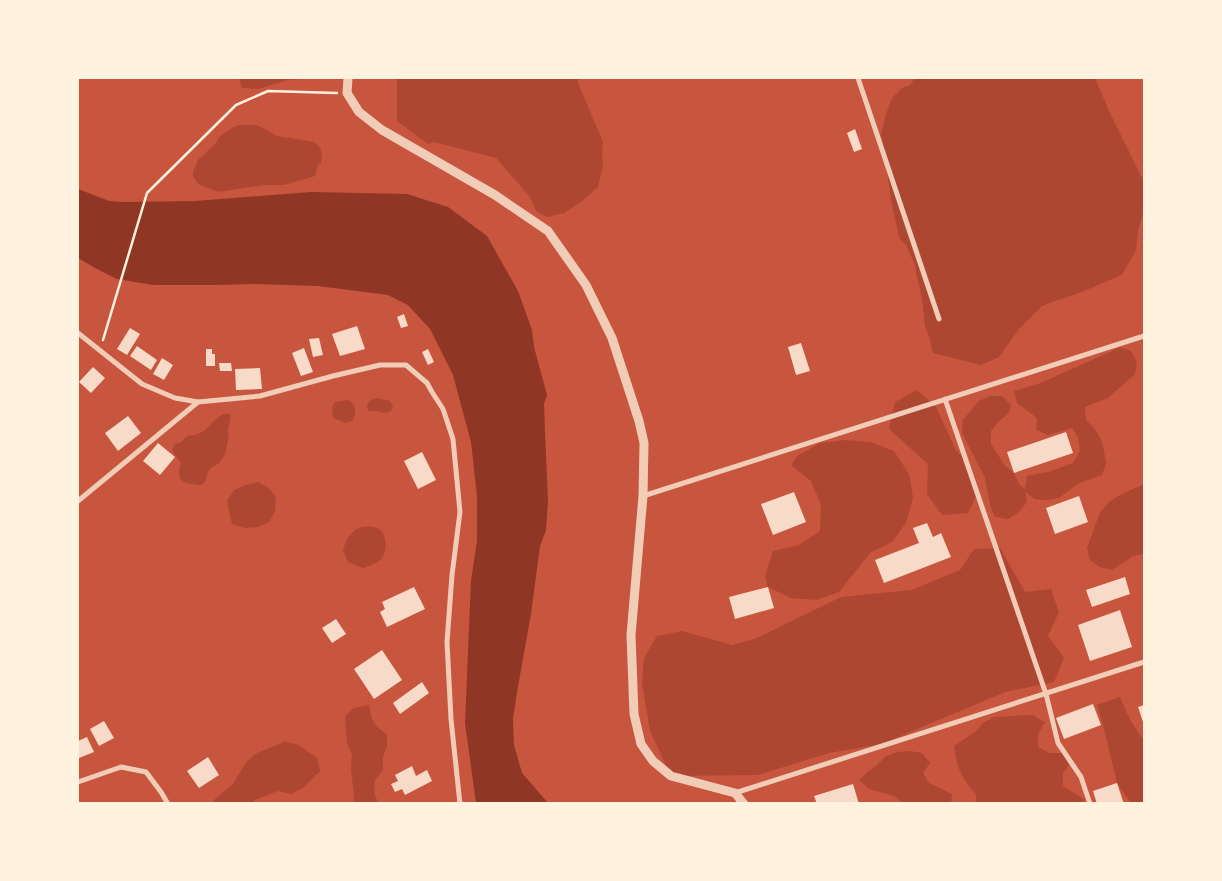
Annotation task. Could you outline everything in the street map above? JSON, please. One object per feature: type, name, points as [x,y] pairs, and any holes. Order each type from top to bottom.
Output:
[{"type":"street","points":[[348,78],[347,93],[360,112],[382,130],[495,195],[548,231],[586,285],[612,338],[639,421],[644,443],[643,496],[631,635],[634,714],[642,744],[653,761],[671,776],[736,793],[1144,662]]},
{"type":"street","points":[[858,78],[939,319]]},
{"type":"street","points":[[78,333],[142,384],[175,398],[198,402],[260,396],[380,365],[406,365],[427,383],[443,408],[453,439],[460,512],[452,575],[447,642],[451,719],[460,804]]},
{"type":"street","points":[[643,496],[1144,336]]},
{"type":"street","points":[[945,399],[1046,694],[1058,743],[1080,777],[1090,804]]},
{"type":"street","points":[[78,501],[198,402]]},
{"type":"street","points":[[78,782],[121,767],[146,772],[168,804]]},
{"type":"street","points":[[736,793],[744,804]]},
{"type":"path","points":[[100,351],[147,193],[236,105],[268,92],[347,93]]},
{"type":"shaded area","points":[[239,78],[314,78],[288,80],[258,89],[242,88]]},
{"type":"shaded area","points":[[397,78],[579,78],[578,83],[603,142],[603,165],[598,187],[581,202],[564,213],[547,217],[536,211],[530,197],[496,158],[434,142],[428,144],[397,121]]},
{"type":"shaded area","points":[[915,78],[1095,78],[1143,180],[1144,210],[1138,231],[1136,250],[1122,275],[1042,306],[1019,329],[999,357],[981,365],[933,353],[925,326],[922,298],[915,265],[906,245],[899,237],[881,134],[892,98],[902,88],[910,85]]},
{"type":"shaded area","points":[[239,125],[257,125],[277,136],[317,144],[322,157],[315,176],[284,185],[264,185],[218,192],[198,184],[193,176],[193,172],[198,160],[216,143],[219,137]]},
{"type":"shaded area","points":[[78,189],[109,201],[125,202],[195,201],[311,192],[407,194],[448,207],[487,236],[518,291],[532,330],[534,347],[547,395],[544,404],[548,501],[546,530],[540,546],[531,614],[513,719],[514,745],[522,773],[548,803],[476,803],[465,723],[471,581],[477,541],[477,496],[471,442],[453,375],[430,329],[408,305],[388,295],[318,286],[257,284],[153,285],[117,279],[78,258]]},
{"type":"shaded area","points":[[1119,347],[1131,351],[1137,362],[1135,374],[1108,398],[1085,407],[1086,420],[1101,439],[1104,451],[1106,463],[1102,475],[1079,483],[1059,498],[1047,500],[1034,499],[1025,491],[1027,502],[1018,513],[1008,519],[995,517],[990,505],[985,478],[962,433],[963,420],[979,401],[990,396],[1002,396],[1011,405],[1009,413],[991,431],[991,444],[1005,466],[1014,473],[1019,484],[1025,489],[1027,476],[1048,472],[1073,463],[1080,451],[1078,438],[1072,428],[1048,435],[1036,430],[1037,418],[1017,403],[1014,391],[1038,384]]},
{"type":"shaded area","points":[[917,390],[936,407],[956,450],[972,468],[979,490],[968,513],[942,515],[927,494],[928,464],[889,429],[895,402]]},
{"type":"shaded area","points":[[377,398],[390,401],[393,407],[390,412],[368,411],[367,404]]},
{"type":"shaded area","points":[[348,400],[355,409],[352,421],[346,423],[333,418],[332,408],[335,402]]},
{"type":"shaded area","points":[[223,414],[230,414],[230,417],[229,438],[223,458],[211,468],[206,480],[201,485],[186,483],[179,475],[181,463],[172,450],[175,444],[181,442],[187,436],[202,432]]},
{"type":"shaded area","points":[[845,440],[871,442],[894,451],[909,474],[913,498],[906,523],[892,542],[870,553],[839,592],[817,600],[791,598],[768,587],[765,576],[773,551],[799,545],[820,531],[821,505],[811,481],[791,465],[797,456],[820,443]]},
{"type":"shaded area","points":[[258,482],[269,488],[276,498],[275,511],[269,522],[258,527],[245,528],[232,524],[227,501],[234,490]]},
{"type":"shaded area","points":[[1144,484],[1144,554],[1133,556],[1112,570],[1100,567],[1090,560],[1087,548],[1100,512],[1109,502],[1120,495]]},
{"type":"shaded area","points":[[362,527],[373,527],[382,531],[386,543],[385,552],[381,559],[375,564],[363,568],[348,562],[343,550],[350,536],[355,530]]},
{"type":"shaded area","points":[[1000,548],[1025,592],[1051,589],[1059,612],[1048,636],[1064,658],[1054,682],[1005,692],[882,744],[829,753],[758,775],[671,776],[650,731],[642,682],[644,658],[657,636],[682,631],[732,645],[755,639],[841,597],[912,590],[960,570],[974,549]]},
{"type":"shaded area","points":[[1120,697],[1130,720],[1144,741],[1144,803],[1131,803],[1117,783],[1097,705]]},
{"type":"shaded area","points":[[369,705],[374,722],[378,728],[387,734],[383,770],[375,780],[374,792],[378,803],[353,803],[352,755],[347,743],[345,716],[354,708]]},
{"type":"shaded area","points":[[1033,715],[1045,722],[1038,734],[1038,747],[1049,753],[1062,753],[1070,763],[1063,773],[1063,786],[1085,800],[1079,804],[976,803],[976,794],[960,772],[954,746],[975,732],[983,723],[994,717]]},
{"type":"shaded area","points":[[284,742],[297,744],[317,758],[320,771],[303,788],[291,794],[278,791],[255,800],[253,803],[214,803],[213,801],[233,784],[246,762],[257,753]]},
{"type":"shaded area","points":[[910,751],[922,753],[930,763],[923,773],[929,783],[952,794],[951,803],[903,803],[894,796],[869,789],[859,780],[886,756],[897,752]]},
{"type":"building","points":[[855,129],[862,149],[854,152],[847,133]]},
{"type":"building","points":[[404,314],[408,326],[401,328],[397,317]]},
{"type":"building","points":[[357,326],[365,349],[340,356],[332,334]]},
{"type":"building","points":[[130,328],[140,334],[127,355],[117,349]]},
{"type":"building","points":[[319,338],[323,355],[313,357],[309,339]]},
{"type":"building","points":[[801,343],[810,371],[796,375],[788,347]]},
{"type":"building","points":[[137,346],[157,360],[151,370],[130,356]]},
{"type":"building","points":[[304,348],[313,372],[301,376],[292,353]]},
{"type":"building","points":[[206,349],[212,349],[212,354],[215,354],[215,366],[206,366]]},
{"type":"building","points":[[428,349],[434,362],[428,365],[422,352]]},
{"type":"building","points":[[162,358],[173,365],[164,380],[153,374]]},
{"type":"building","points":[[219,363],[231,363],[232,371],[220,371]]},
{"type":"building","points":[[93,367],[105,378],[91,393],[79,382]]},
{"type":"building","points":[[260,368],[262,389],[236,390],[235,369]]},
{"type":"building","points":[[128,416],[141,433],[118,451],[105,433]]},
{"type":"building","points":[[1066,432],[1073,453],[1014,473],[1007,452]]},
{"type":"building","points":[[158,443],[175,457],[160,475],[143,461]]},
{"type":"building","points":[[422,452],[436,480],[418,489],[404,461]]},
{"type":"building","points":[[794,492],[806,522],[773,535],[761,504]]},
{"type":"building","points":[[1079,496],[1088,522],[1055,534],[1046,508]]},
{"type":"building","points":[[927,523],[933,537],[941,533],[951,557],[884,583],[875,560],[919,543],[913,528]]},
{"type":"building","points":[[1125,577],[1130,594],[1092,607],[1086,590]]},
{"type":"building","points":[[414,587],[425,609],[387,627],[380,612],[385,609],[382,602]]},
{"type":"building","points":[[768,587],[774,608],[735,619],[729,597]]},
{"type":"building","points":[[1120,610],[1132,647],[1090,661],[1078,625]]},
{"type":"building","points":[[336,619],[346,634],[332,643],[322,628]]},
{"type":"building","points":[[382,650],[402,680],[374,699],[354,669]]},
{"type":"building","points":[[422,682],[429,693],[400,714],[393,703]]},
{"type":"building","points":[[1093,704],[1101,725],[1064,739],[1056,718]]},
{"type":"building","points":[[1144,705],[1144,725],[1138,707]]},
{"type":"building","points":[[104,721],[114,738],[99,746],[90,729]]},
{"type":"building","points":[[87,737],[94,752],[79,758],[78,741]]},
{"type":"building","points":[[208,757],[219,775],[199,788],[187,771]]},
{"type":"building","points":[[412,766],[416,776],[427,770],[432,781],[405,795],[402,789],[395,792],[391,784],[398,781],[395,775]]},
{"type":"building","points":[[1117,783],[1124,804],[1097,804],[1093,791]]},
{"type":"building","points":[[853,784],[859,804],[817,804],[814,796]]}]
